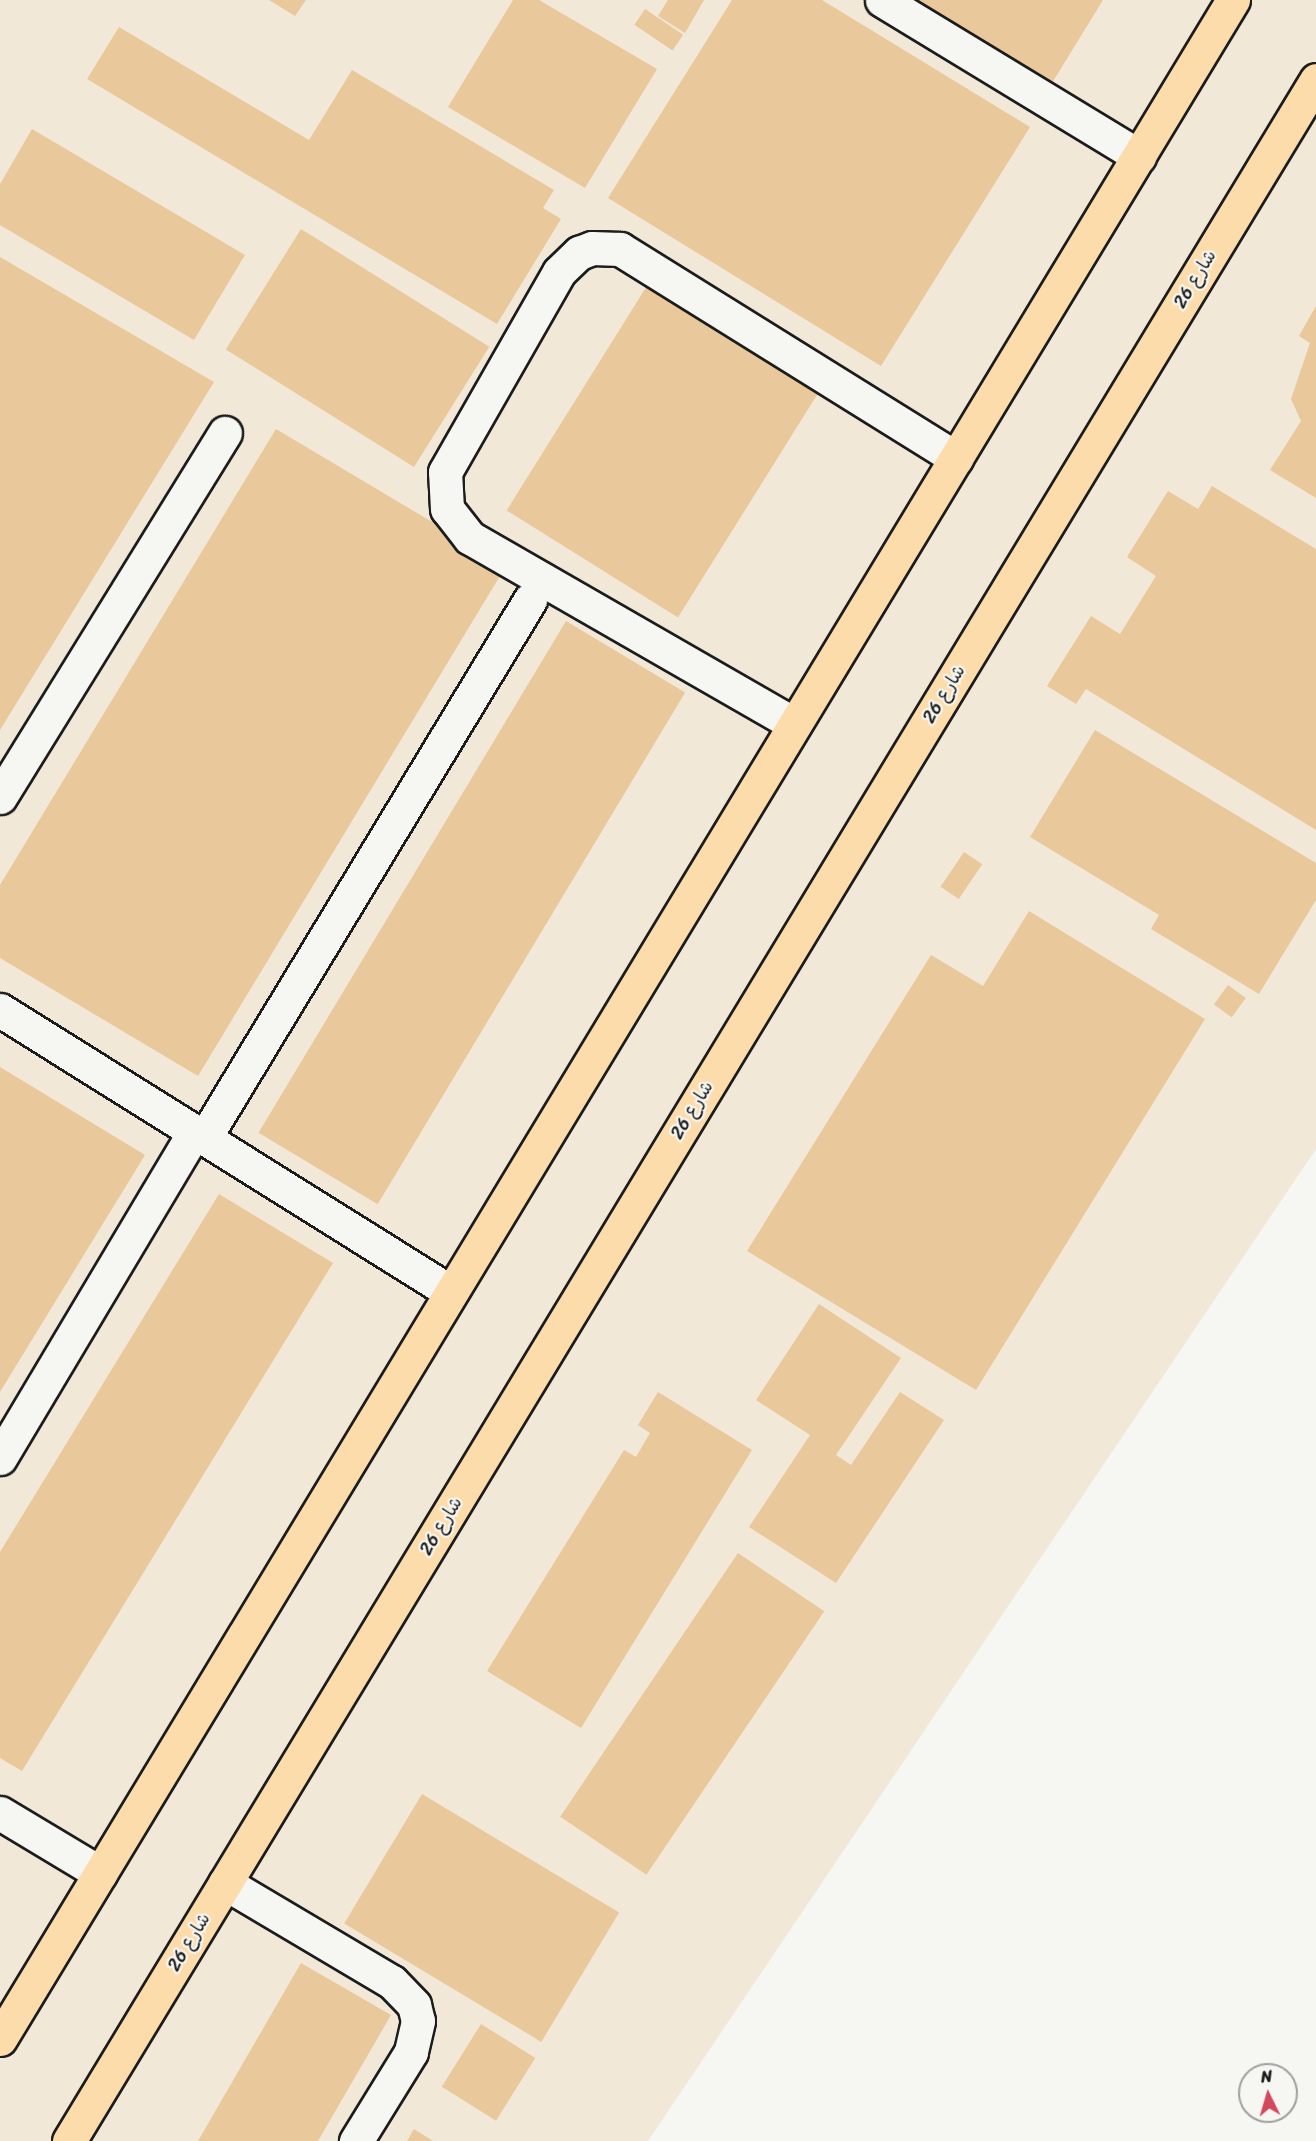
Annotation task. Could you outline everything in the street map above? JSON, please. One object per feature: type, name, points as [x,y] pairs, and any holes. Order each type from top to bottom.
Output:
[{"type":"main road","points":[[0,2039],[449,1291],[1233,0]]},
{"type":"main road","name":"شارع 26","points":[[69,2141],[1316,80]]},
{"type":"lane","points":[[882,0],[1139,156]]},
{"type":"lane","points":[[794,724],[470,538],[447,509],[445,472],[559,272],[579,253],[592,248],[620,249],[956,458]]},
{"type":"lane","points":[[0,797],[225,433]]},
{"type":"lane","points":[[0,1458],[530,600]]},
{"type":"lane","points":[[0,1010],[449,1291]]},
{"type":"lane","points":[[0,1813],[100,1873]]},
{"type":"lane","points":[[225,1884],[392,1982],[414,2005],[418,2021],[411,2052],[356,2141]]},
{"type":"shaded area","points":[[0,0],[1316,0],[1316,1149],[648,2141],[0,2141]]},
{"type":"building","points":[[269,0],[306,0],[295,16]]},
{"type":"building","points":[[513,0],[539,0],[657,69],[585,188],[448,107]]},
{"type":"building","points":[[668,0],[704,0],[685,33],[658,16]]},
{"type":"building","points":[[732,0],[822,0],[1030,127],[881,366],[608,198]]},
{"type":"building","points":[[914,0],[1103,0],[1052,83]]},
{"type":"building","points":[[645,9],[683,35],[673,50],[634,25]]},
{"type":"building","points":[[119,27],[309,140],[352,70],[554,190],[543,208],[561,219],[497,324],[87,79]]},
{"type":"building","points":[[32,129],[245,255],[194,340],[0,225],[0,184]]},
{"type":"building","points":[[301,229],[489,347],[414,467],[226,349]]},
{"type":"building","points":[[0,257],[214,382],[0,730]]},
{"type":"building","points":[[655,273],[826,380],[678,617],[507,510]]},
{"type":"building","points":[[1316,306],[1316,498],[1270,470],[1301,421],[1291,399],[1310,343],[1299,336]]},
{"type":"building","points":[[276,429],[506,566],[198,1076],[0,958],[0,885]]},
{"type":"building","points":[[1212,486],[1316,549],[1316,830],[1086,689],[1076,704],[1047,686],[1091,616],[1120,634],[1156,576],[1127,557],[1168,491],[1198,509]]},
{"type":"building","points":[[566,621],[685,693],[378,1204],[259,1133]]},
{"type":"building","points":[[1095,730],[1316,863],[1316,900],[1259,994],[1151,929],[1159,915],[1030,837]]},
{"type":"building","points":[[964,852],[982,864],[959,899],[941,887]]},
{"type":"building","points":[[1029,911],[1205,1019],[976,1390],[747,1251],[931,955],[983,986]]},
{"type":"building","points":[[1228,985],[1246,998],[1232,1017],[1214,1004]]},
{"type":"building","points":[[0,1067],[145,1155],[0,1392]]},
{"type":"building","points":[[219,1194],[333,1263],[22,1771],[0,1758],[0,1552]]},
{"type":"building","points":[[819,1304],[901,1358],[836,1455],[851,1465],[900,1392],[944,1420],[836,1583],[749,1527],[810,1435],[756,1400]]},
{"type":"building","points":[[658,1392],[752,1450],[581,1728],[487,1671],[624,1450],[636,1457],[650,1433],[638,1425]]},
{"type":"building","points":[[738,1553],[824,1611],[646,1875],[560,1817]]},
{"type":"building","points":[[422,1794],[619,1912],[541,2042],[344,1923]]},
{"type":"building","points":[[301,1963],[391,2015],[318,2141],[198,2141]]},
{"type":"building","points":[[481,2024],[535,2058],[496,2121],[442,2087]]},
{"type":"building","points":[[414,2129],[433,2141],[407,2141]]}]
